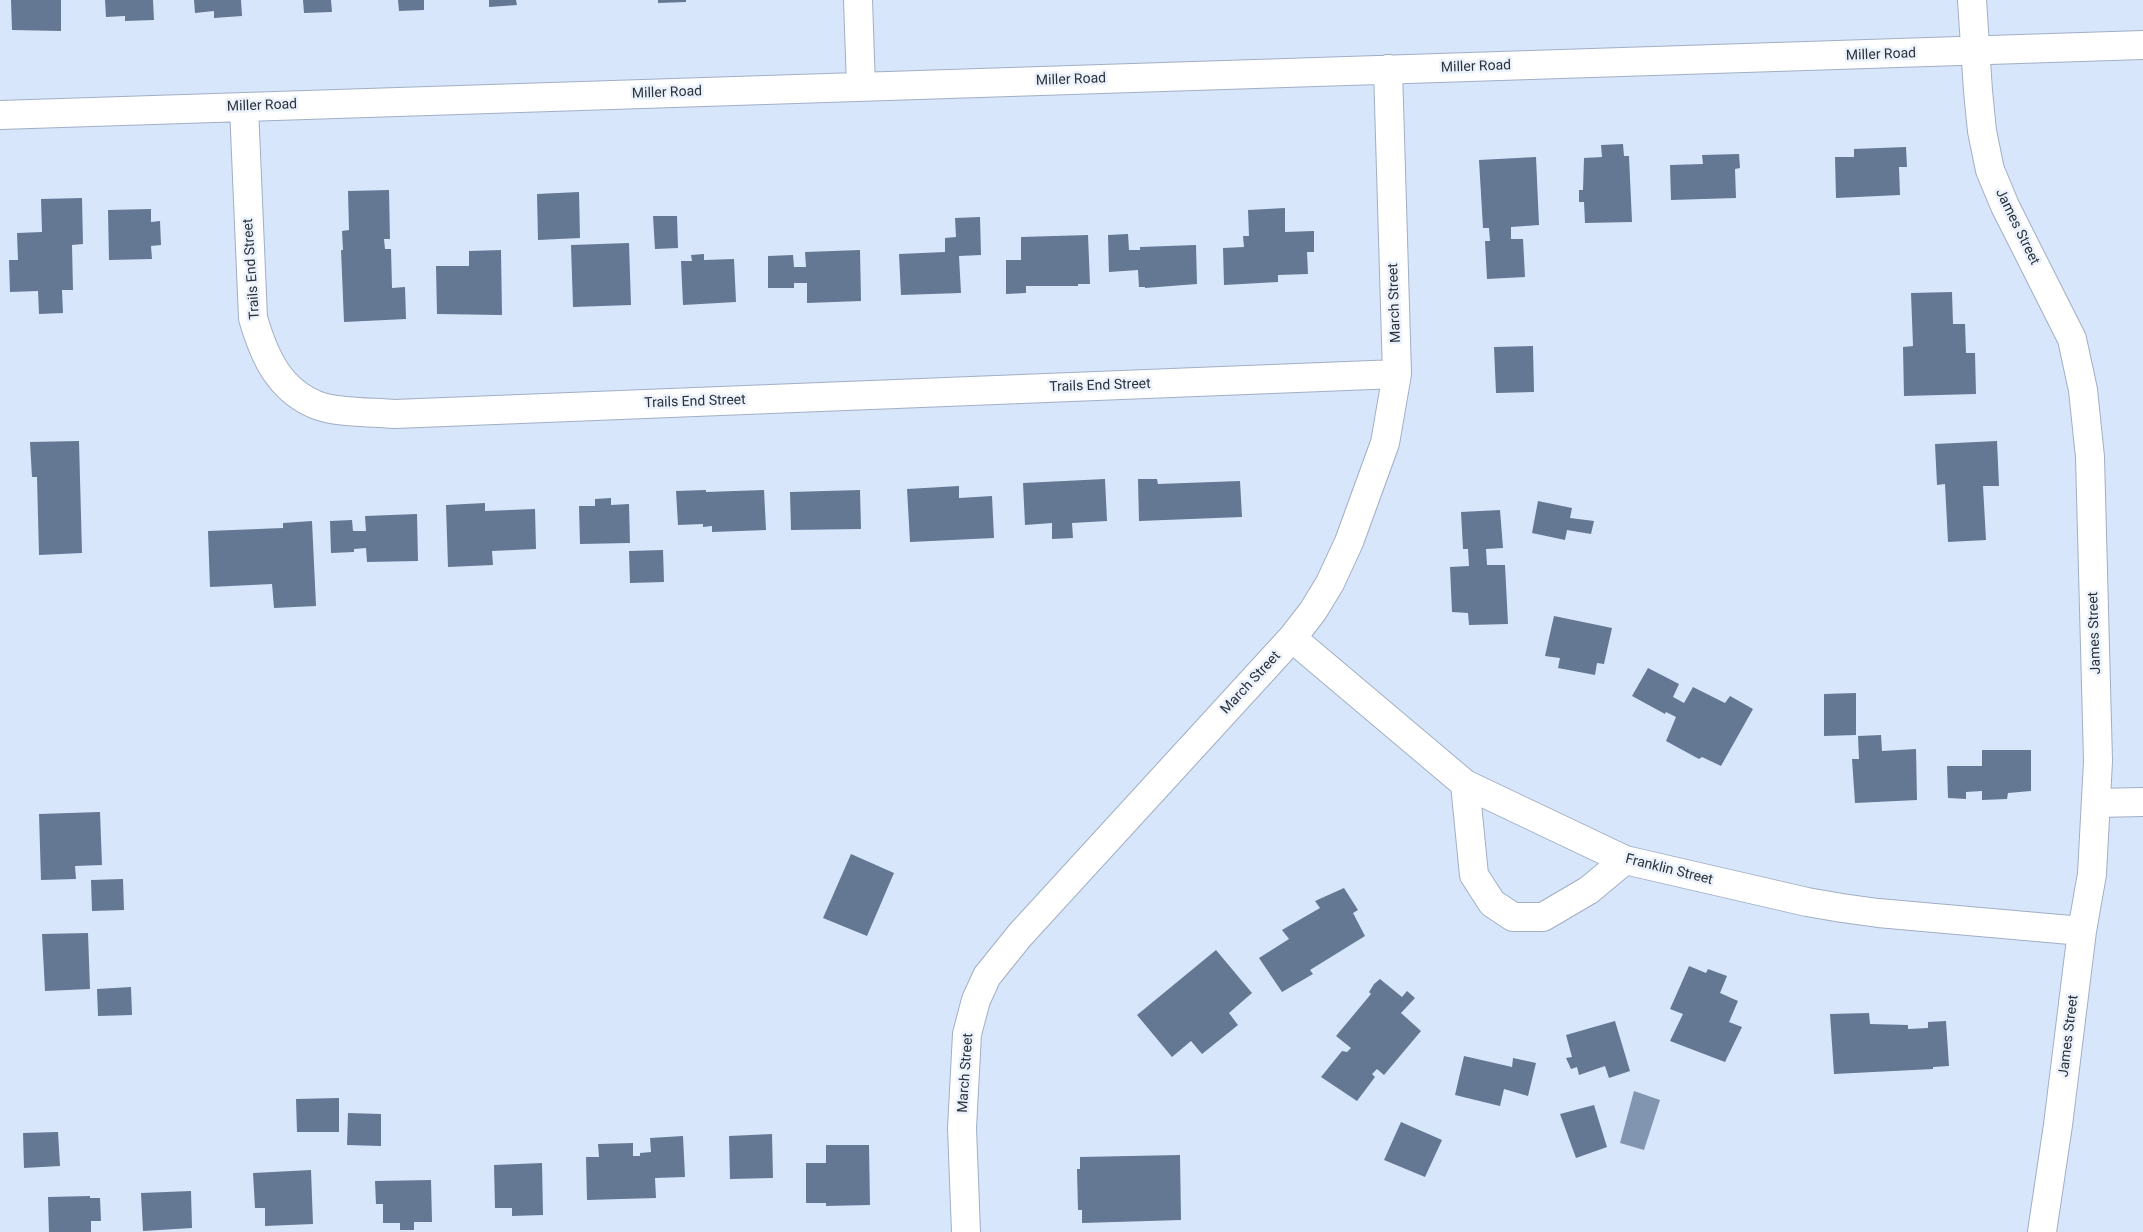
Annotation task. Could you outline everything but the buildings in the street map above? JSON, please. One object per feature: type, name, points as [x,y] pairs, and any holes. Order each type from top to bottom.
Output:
[{"type":"street","points":[[858,0],[860,86]]},
{"type":"street","name":"James Street","points":[[1972,0],[1974,52],[1982,131],[1990,170],[2005,206],[2072,338],[2083,390],[2090,467],[2098,761],[2092,874],[2082,931],[2058,1125],[2042,1232]]},
{"type":"street","name":"Miller Road","points":[[0,115],[2143,45]]},
{"type":"street","name":"March Street","points":[[966,1232],[962,1128],[967,1034],[976,1000],[987,976],[1020,935],[1292,638],[1313,611],[1330,582],[1349,542],[1385,443],[1397,374],[1388,69]]},
{"type":"street","name":"Trails End Street","points":[[244,107],[254,318],[261,345],[274,370],[294,392],[320,406],[395,414],[1397,374]]},
{"type":"street","name":"Franklin Street","points":[[1292,638],[1464,784],[1625,860],[1807,902],[1842,908],[1878,913],[2082,931]]},
{"type":"street","points":[[1464,784],[1474,875],[1492,903],[1513,917],[1542,917],[1589,890],[1625,860]]},
{"type":"street","points":[[2096,802],[2143,802]]},
{"type":"water","points":[[1634,1091],[1660,1100],[1644,1150],[1620,1143]]}]
